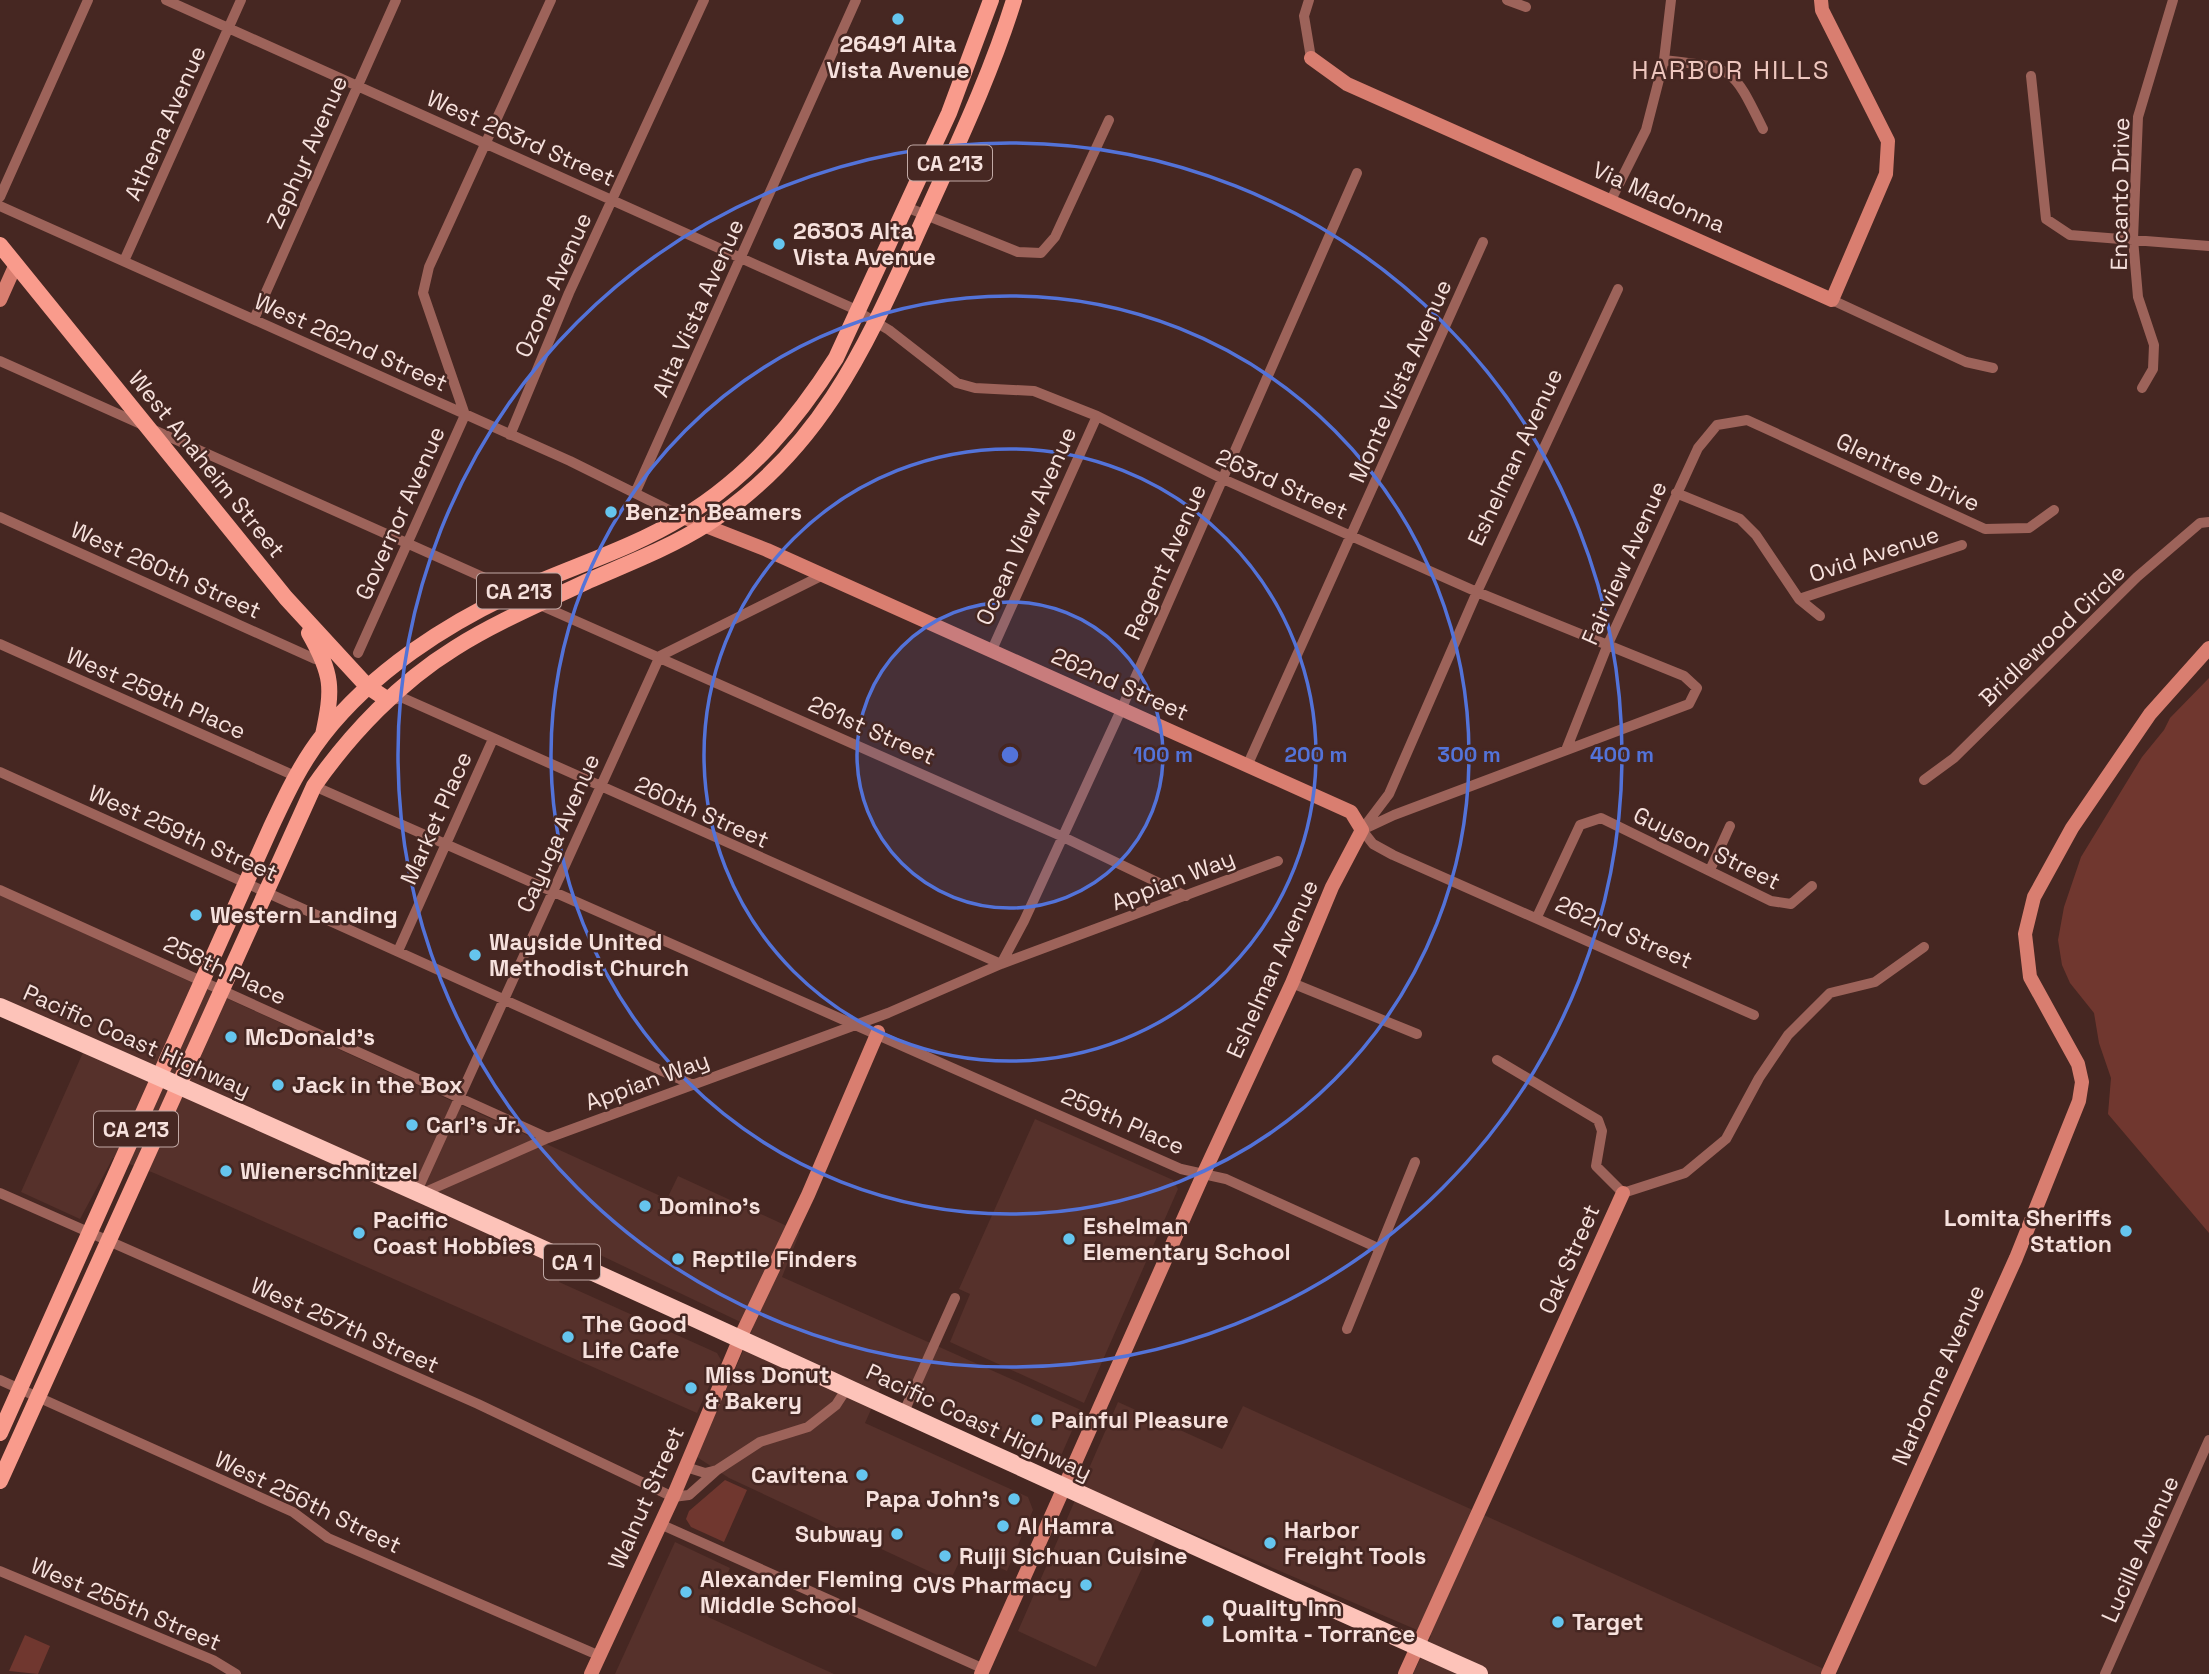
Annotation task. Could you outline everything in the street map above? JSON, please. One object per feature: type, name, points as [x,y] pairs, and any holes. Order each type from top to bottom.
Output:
[{"type":"highway","name":"Pacific Coast Highway","points":[[0,1007],[420,1192],[1064,1489],[1479,1674]]},
{"type":"main road","name":"CA 213","points":[[0,1433],[295,776],[323,735],[367,686],[423,645],[516,592],[626,547],[683,517],[726,487],[763,454],[788,426],[836,358],[969,65],[991,0]]},
{"type":"main road","name":"CA 213","points":[[0,1481],[314,786],[355,735],[388,700],[458,646],[540,605],[663,550],[744,498],[775,468],[834,399],[876,323],[995,62],[1014,0]]},
{"type":"main road","name":"West Anaheim Street","points":[[0,245],[298,612],[367,686],[388,700]]},
{"type":"main road","points":[[298,612],[326,664],[330,678],[323,735]]},
{"type":"street","points":[[0,197],[88,0]]},
{"type":"street","name":"West 263rd Street","points":[[166,0],[859,312]]},
{"type":"street","name":"Athena Avenue","points":[[124,261],[241,0]]},
{"type":"street","name":"Zephyr Avenue","points":[[254,319],[396,0]]},
{"type":"street","name":"Governor Avenue","points":[[358,653],[465,415],[423,293],[429,267],[551,0]]},
{"type":"street","name":"Ozone Avenue","points":[[510,435],[569,293],[704,0]]},
{"type":"street","name":"Alta Vista Avenue","points":[[636,491],[743,258],[856,0]]},
{"type":"street","points":[[1308,0],[1304,16],[1311,58]]},
{"type":"street","points":[[1507,0],[1526,7]]},
{"type":"street","points":[[1611,200],[1646,130],[1664,60],[1671,0]]},
{"type":"street","points":[[1821,0],[1822,10],[1888,141],[1886,174],[1832,300]]},
{"type":"street","name":"Encanto Drive","points":[[2142,388],[2153,369],[2154,345],[2138,297],[2133,239],[2138,117],[2173,0]]},
{"type":"street","name":"Via Madonna","points":[[1311,58],[1348,84],[1611,200],[1966,362],[1993,369]]},
{"type":"street","points":[[1664,60],[1717,66],[1732,76],[1740,82],[1763,130]]},
{"type":"street","points":[[2031,76],[2046,219],[2070,235],[2209,246]]},
{"type":"street","points":[[906,207],[1018,253],[1041,253],[1055,237],[1109,120]]},
{"type":"street","name":"Regent Avenue","points":[[1001,964],[1024,921],[1121,709],[1357,173]]},
{"type":"street","name":"West 262nd Street","points":[[0,206],[636,491],[683,517]]},
{"type":"street","name":"Monte Vista Avenue","points":[[1247,766],[1483,242]]},
{"type":"street","points":[[0,300],[16,264]]},
{"type":"street","name":"Eshelman Avenue","points":[[983,1671],[1337,877],[1362,831],[1388,794],[1477,592],[1618,289]]},
{"type":"street","name":"263rd Street","points":[[859,312],[957,383],[975,388],[1034,391],[1097,416],[1223,479],[1352,537],[1477,592],[1684,676],[1697,688],[1689,704],[1566,750]]},
{"type":"street","points":[[0,361],[516,592]]},
{"type":"street","name":"Ocean View Avenue","points":[[991,652],[1097,416]]},
{"type":"street","name":"Fairview Avenue","points":[[1566,750],[1608,644],[1698,448],[1717,425],[1747,419]]},
{"type":"street","name":"Glentree Drive","points":[[1747,419],[1985,529],[2028,528],[2054,510]]},
{"type":"street","points":[[1676,494],[1740,519],[1756,535],[1799,599],[1820,616]]},
{"type":"street","name":"West 260th Street","points":[[0,517],[316,659]]},
{"type":"street","name":"262nd Street","points":[[683,517],[706,524],[1351,812],[1373,844],[1393,855],[1754,1015]]},
{"type":"street","name":"Bridlewood Circle","points":[[1924,780],[1954,758],[2137,577],[2200,523],[2209,522]]},
{"type":"street","name":"Ovid Avenue","points":[[1799,599],[1962,545]]},
{"type":"street","points":[[660,656],[821,576]]},
{"type":"street","name":"261st Street","points":[[540,605],[1061,836],[1186,896]]},
{"type":"street","name":"West 259th Place","points":[[0,644],[295,776]]},
{"type":"street","name":"Narbonne Avenue","points":[[1828,1674],[2016,1258],[2079,1101],[2082,1082],[2078,1064],[2030,977],[2025,934],[2035,897],[2072,828],[2150,714],[2209,648]]},
{"type":"street","name":"Cayuga Avenue","points":[[420,1192],[503,999],[660,656]]},
{"type":"street","name":"260th Street","points":[[388,700],[403,698],[600,788],[1001,964]]},
{"type":"street","name":"Market Place","points":[[398,951],[493,739]]},
{"type":"street","points":[[1362,831],[1566,750]]},
{"type":"street","name":"West 259th Street","points":[[0,772],[693,1085]]},
{"type":"street","points":[[314,786],[855,1023]]},
{"type":"street","name":"Guyson Street","points":[[1537,917],[1580,825],[1601,818],[1782,905],[1796,902],[1812,886]]},
{"type":"street","points":[[1710,870],[1730,826]]},
{"type":"street","name":"Appian Way","points":[[420,1192],[548,1138],[888,1013],[1001,964],[1278,861]]},
{"type":"street","name":"258th Place","points":[[0,890],[548,1138]]},
{"type":"street","name":"Oak Street","points":[[1405,1674],[1480,1514],[1623,1193],[1685,1173],[1726,1139],[1759,1078],[1788,1035],[1830,993],[1874,982],[1924,947]]},
{"type":"street","points":[[1292,983],[1417,1034]]},
{"type":"street","points":[[878,1032],[888,1013]]},
{"type":"street","name":"259th Place","points":[[855,1023],[1181,1169],[1226,1179],[1378,1248]]},
{"type":"street","name":"Walnut Street","points":[[591,1674],[673,1497],[740,1338],[808,1195],[878,1032]]},
{"type":"street","points":[[1497,1060],[1598,1120],[1602,1131],[1596,1149],[1596,1166],[1623,1193]]},
{"type":"street","points":[[1347,1329],[1415,1162]]},
{"type":"street","name":"West 257th Street","points":[[0,1192],[478,1404],[673,1497]]},
{"type":"street","points":[[903,1414],[955,1298]]},
{"type":"street","name":"West 256th Street","points":[[0,1380],[293,1512],[328,1538],[600,1656]]},
{"type":"street","points":[[673,1497],[689,1495],[718,1470],[760,1442],[821,1420],[836,1405],[846,1388]]},
{"type":"street","name":"Lucille Avenue","points":[[2105,1674],[2209,1440]]},
{"type":"street","points":[[686,1467],[705,1474],[718,1470]]},
{"type":"street","points":[[660,1524],[983,1671]]},
{"type":"street","name":"West 255th Street","points":[[0,1570],[212,1660],[236,1674]]},
{"type":"shaded area","points":[[2209,678],[2209,1233],[2108,1114],[2111,1078],[2099,1043],[2094,1013],[2070,983],[2062,965],[2058,940],[2064,907],[2081,857],[2142,757],[2164,730],[2170,718]]},
{"type":"shaded area","points":[[0,895],[667,1199],[678,1176],[800,1232],[782,1277],[1081,1410],[1060,1458],[885,1378],[865,1423],[1028,1497],[1033,1510],[1007,1571],[964,1552],[950,1581],[729,1478],[697,1457],[753,1328],[575,1243],[559,1282],[717,1353],[721,1360],[697,1413],[154,1173],[113,1158],[80,1219],[21,1192],[89,1039],[0,1014]]},
{"type":"shaded area","name":"Eshelman Elementary School","points":[[1035,1119],[1173,1180],[1178,1189],[1084,1403],[950,1342],[970,1294],[959,1289]]},
{"type":"shaded area","points":[[1118,1402],[1222,1449],[1243,1406],[1835,1674],[1413,1674],[1431,1636],[1164,1521],[1096,1667],[1018,1631]]},
{"type":"shaded area","points":[[725,1480],[747,1490],[724,1542],[691,1527],[686,1519],[689,1511]]},
{"type":"shaded area","name":"Alexander Fleming Middle School","points":[[675,1542],[730,1568],[708,1617],[834,1674],[615,1674]]},
{"type":"shaded area","points":[[25,1635],[50,1646],[38,1674],[9,1671]]},
{"type":"place","name":"26491 Alta Vista Avenue","points":[[898,19]]},
{"type":"place","name":"26303 Alta Vista Avenue","points":[[779,244]]},
{"type":"place","name":"Benz'n Beamers","points":[[611,512]]},
{"type":"place","name":"Western Landing","points":[[196,915]]},
{"type":"place","name":"Wayside United Methodist Church","points":[[475,955]]},
{"type":"place","name":"McDonald's","points":[[231,1037]]},
{"type":"place","name":"Jack in the Box","points":[[278,1085]]},
{"type":"place","name":"Carl's Jr.","points":[[412,1125]]},
{"type":"place","name":"Wienerschnitzel","points":[[226,1171]]},
{"type":"place","name":"Domino's","points":[[645,1206]]},
{"type":"place","name":"Lomita Sheriffs Station","points":[[2126,1231]]},
{"type":"place","name":"Pacific Coast Hobbies","points":[[359,1233]]},
{"type":"place","name":"Eshelman Elementary School","points":[[1069,1239]]},
{"type":"place","name":"Reptile Finders","points":[[678,1259]]},
{"type":"place","name":"The Good Life Cafe","points":[[568,1337]]},
{"type":"place","name":"Miss Donut & Bakery","points":[[691,1388]]},
{"type":"place","name":"Painful Pleasure","points":[[1037,1420]]},
{"type":"place","name":"Cavitena","points":[[862,1475]]},
{"type":"place","name":"Papa John's","points":[[1014,1499]]},
{"type":"place","name":"Al Hamra","points":[[1003,1526]]},
{"type":"place","name":"Subway","points":[[897,1534]]},
{"type":"place","name":"Harbor Freight Tools","points":[[1270,1543]]},
{"type":"place","name":"Ruiji Sichuan Cuisine","points":[[945,1556]]},
{"type":"place","name":"CVS Pharmacy","points":[[1086,1585]]},
{"type":"place","name":"Alexander Fleming Middle School","points":[[686,1592]]},
{"type":"place","name":"Quality Inn Lomita - Torrance","points":[[1208,1621]]},
{"type":"place","name":"Target","points":[[1558,1622]]},
{"type":"district","name":"HARBOR HILLS","points":[[1731,70]]}]
